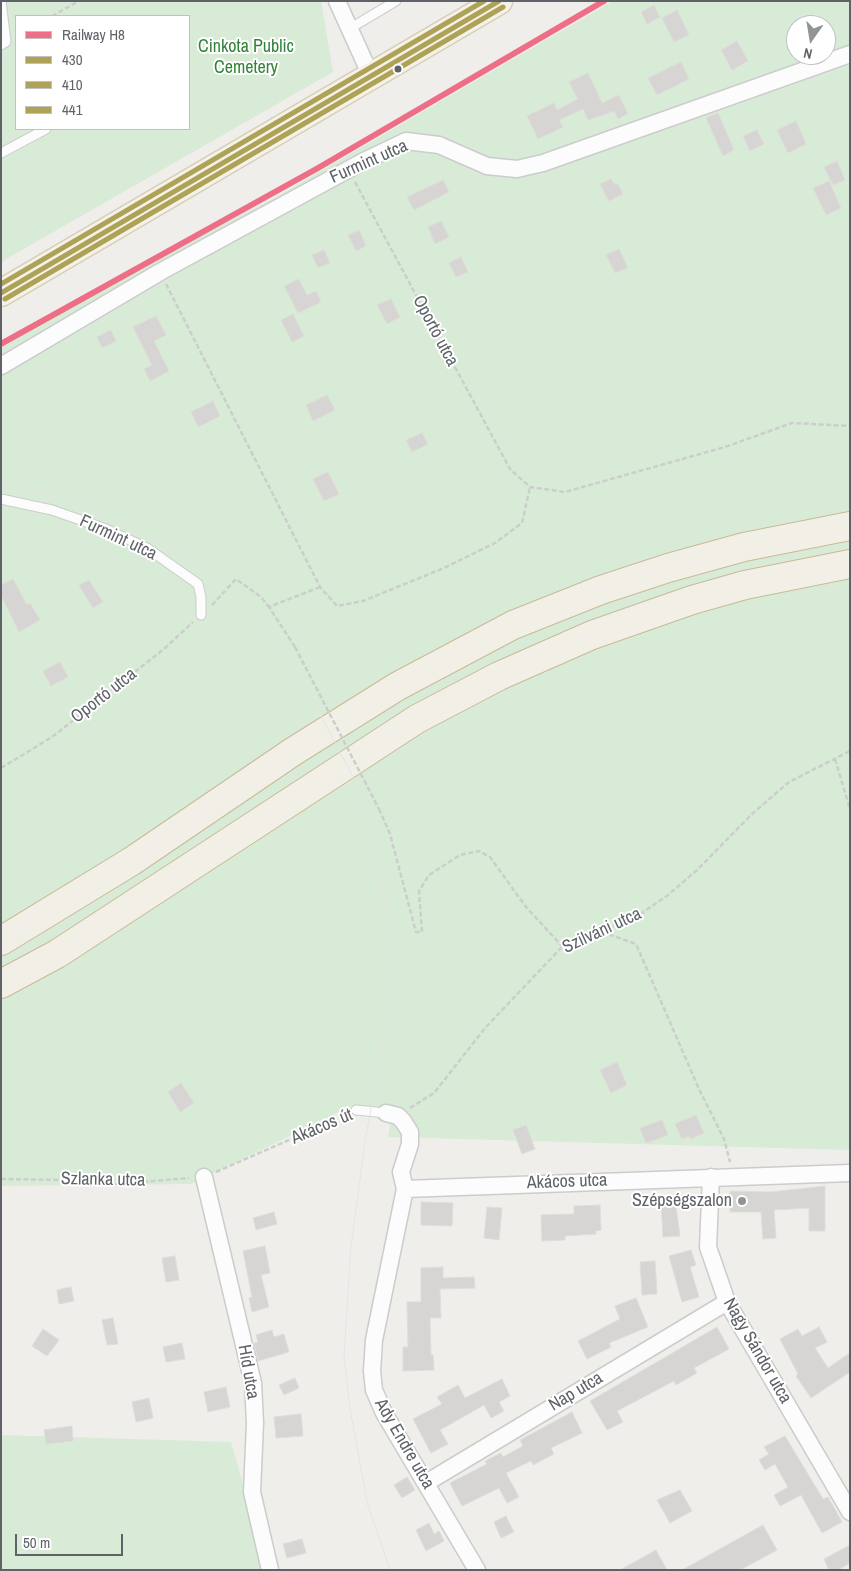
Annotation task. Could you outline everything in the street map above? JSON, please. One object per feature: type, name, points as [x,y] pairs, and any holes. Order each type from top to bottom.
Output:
[{"type":"highway","points":[[1,941],[132,860],[294,751],[398,686],[513,625],[601,590],[668,568],[744,547],[850,526]]},
{"type":"highway","points":[[1,984],[57,954],[417,718],[499,676],[592,635],[692,600],[745,585],[850,564]]},
{"type":"main road","points":[[1,293],[499,1]]},
{"type":"street","points":[[337,1],[371,76]]},
{"type":"street","name":"Furmint utca","points":[[1,366],[160,272],[348,170],[406,141],[439,145],[487,166],[517,169],[551,160],[850,54]]},
{"type":"street","points":[[392,1114],[410,1132],[410,1144],[401,1172],[404,1189]]},
{"type":"street","name":"Akácos utca","points":[[404,1189],[850,1173]]},
{"type":"street","name":"Híd utca","points":[[204,1177],[252,1383],[255,1422],[252,1492],[270,1570]]},
{"type":"street","name":"Nagy Sándor utca","points":[[711,1177],[708,1247],[727,1302],[850,1512]]},
{"type":"street","name":"Ady Endre utca","points":[[404,1189],[374,1340],[372,1371],[374,1390],[384,1413],[477,1570]]},
{"type":"street","name":"Nap utca","points":[[426,1483],[727,1302]]},
{"type":"lane","points":[[1,45],[6,42],[2,1]]},
{"type":"lane","points":[[349,29],[396,1]]},
{"type":"lane","points":[[1,153],[44,130]]},
{"type":"lane","name":"Furmint utca","points":[[1,499],[52,510],[106,529],[147,548],[198,584],[201,596],[201,615]]},
{"type":"lane","name":"Akácos út","points":[[356,1110],[392,1114]]},
{"type":"path","points":[[54,15],[79,1]]},
{"type":"path","name":"Oportó utca","points":[[348,170],[510,469],[530,487]]},
{"type":"path","points":[[160,272],[320,587],[336,606],[363,602],[444,568],[495,543],[522,523],[530,487],[565,492],[725,447],[792,423],[850,426]]},
{"type":"path","name":"Oportó utca","points":[[1,768],[52,737],[164,649],[236,579],[261,597],[269,607]]},
{"type":"path","points":[[320,587],[269,607],[295,647],[379,809],[390,834],[416,932],[422,932],[419,891],[429,875],[460,855],[479,851],[490,857],[526,906],[562,946]]},
{"type":"path","name":"Szilváni utca","points":[[392,1114],[434,1093],[486,1027],[562,946],[636,917],[668,895],[697,870],[752,814],[789,782],[850,751]]},
{"type":"path","points":[[835,758],[850,809]]},
{"type":"path","points":[[600,931],[636,944],[699,1089],[724,1139],[733,1176]]},
{"type":"path","name":"Akácos út","points":[[204,1177],[356,1110]]},
{"type":"path","name":"Szlanka utca","points":[[1,1179],[65,1180],[118,1184],[204,1177]]},
{"type":"green space","name":"Cinkota Public Cemetery","points":[[1,1],[321,1],[333,72],[1,262]]},
{"type":"green space","points":[[613,1],[850,1],[850,1150],[388,1137],[391,1119],[356,1110],[343,1110],[191,1184],[1,1186],[1,348],[97,290],[276,197]]},
{"type":"green space","points":[[1,1435],[231,1442],[268,1570],[1,1570]]},
{"type":"building","points":[[654,5],[660,17],[647,24],[641,12]]},
{"type":"building","points":[[677,10],[689,35],[674,42],[662,18]]},
{"type":"building","points":[[737,41],[748,61],[732,70],[721,50]]},
{"type":"building","points":[[681,62],[689,79],[657,95],[648,78]]},
{"type":"building","points":[[588,73],[602,103],[619,95],[628,114],[618,119],[614,111],[588,120],[583,109],[559,120],[563,127],[538,139],[527,116],[554,103],[557,110],[578,99],[569,82]]},
{"type":"building","points":[[718,113],[734,150],[723,156],[706,118]]},
{"type":"building","points":[[796,121],[806,144],[788,153],[777,130]]},
{"type":"building","points":[[757,130],[764,144],[750,151],[743,136]]},
{"type":"building","points":[[837,161],[845,180],[833,185],[824,167]]},
{"type":"building","points":[[611,179],[615,185],[618,184],[623,194],[609,201],[600,184]]},
{"type":"building","points":[[443,180],[449,192],[414,210],[407,197]]},
{"type":"building","points":[[829,181],[841,208],[826,215],[813,188]]},
{"type":"building","points":[[441,221],[449,237],[435,244],[428,227]]},
{"type":"building","points":[[359,230],[366,246],[356,251],[348,235]]},
{"type":"building","points":[[619,249],[628,268],[615,273],[606,255]]},
{"type":"building","points":[[324,250],[330,263],[318,268],[312,255]]},
{"type":"building","points":[[461,257],[468,272],[456,277],[449,263]]},
{"type":"building","points":[[299,279],[307,295],[316,291],[321,302],[298,313],[284,286]]},
{"type":"building","points":[[391,299],[400,317],[387,324],[377,305]]},
{"type":"building","points":[[293,314],[304,336],[292,342],[281,320]]},
{"type":"building","points":[[156,316],[166,335],[154,341],[169,371],[150,381],[144,369],[152,365],[133,327]]},
{"type":"building","points":[[111,330],[116,341],[102,348],[97,337]]},
{"type":"building","points":[[327,395],[335,410],[313,421],[306,405]]},
{"type":"building","points":[[213,401],[220,416],[198,427],[191,412]]},
{"type":"building","points":[[422,433],[428,444],[412,452],[406,440]]},
{"type":"building","points":[[328,472],[339,494],[324,501],[313,479]]},
{"type":"building","points":[[13,579],[27,605],[30,603],[40,620],[19,632],[1,595],[1,585]]},
{"type":"building","points":[[89,580],[103,602],[93,608],[79,585]]},
{"type":"building","points":[[60,662],[68,677],[51,686],[43,671]]},
{"type":"building","points":[[617,1062],[627,1085],[611,1093],[600,1070]]},
{"type":"building","points":[[181,1083],[194,1103],[180,1112],[168,1092]]},
{"type":"building","points":[[696,1115],[704,1133],[691,1139],[689,1136],[682,1139],[675,1124]]},
{"type":"building","points":[[662,1120],[668,1135],[646,1143],[640,1128]]},
{"type":"building","points":[[526,1125],[535,1149],[522,1154],[513,1130]]},
{"type":"building","points":[[825,1186],[825,1231],[809,1231],[809,1208],[774,1210],[776,1238],[763,1239],[761,1212],[730,1212],[730,1191],[771,1192]]},
{"type":"building","points":[[675,1200],[680,1236],[663,1237],[661,1201]]},
{"type":"building","points":[[421,1202],[453,1203],[452,1226],[421,1225]]},
{"type":"building","points":[[600,1205],[601,1230],[596,1231],[596,1234],[565,1236],[565,1240],[542,1241],[541,1215],[574,1214],[574,1206]]},
{"type":"building","points":[[487,1207],[502,1208],[499,1240],[484,1238]]},
{"type":"building","points":[[274,1212],[277,1224],[256,1230],[253,1218]]},
{"type":"building","points":[[265,1246],[270,1273],[261,1275],[269,1307],[252,1312],[249,1298],[252,1297],[243,1251]]},
{"type":"building","points":[[691,1250],[696,1265],[690,1267],[699,1297],[682,1302],[669,1256]]},
{"type":"building","points":[[175,1256],[179,1280],[166,1282],[162,1258]]},
{"type":"building","points":[[655,1261],[657,1294],[642,1295],[640,1262]]},
{"type":"building","points":[[443,1267],[443,1278],[474,1277],[475,1288],[440,1289],[441,1318],[430,1318],[431,1355],[433,1355],[434,1370],[403,1371],[403,1347],[408,1347],[407,1302],[421,1302],[421,1268]]},
{"type":"building","points":[[71,1287],[74,1301],[59,1304],[57,1290]]},
{"type":"building","points":[[636,1298],[648,1327],[609,1343],[611,1347],[587,1359],[578,1341],[620,1319],[615,1306]]},
{"type":"building","points":[[113,1318],[118,1344],[107,1345],[102,1320]]},
{"type":"building","points":[[717,1327],[729,1349],[694,1368],[697,1373],[676,1385],[674,1381],[617,1411],[623,1422],[607,1430],[590,1401]]},
{"type":"building","points":[[819,1327],[827,1342],[815,1348],[828,1368],[850,1353],[850,1372],[811,1398],[796,1376],[798,1374],[780,1339],[798,1329],[802,1336]]},
{"type":"building","points":[[43,1329],[59,1340],[47,1356],[32,1346]]},
{"type":"building","points":[[272,1330],[274,1337],[284,1334],[289,1352],[258,1361],[254,1343],[258,1342],[256,1335]]},
{"type":"building","points":[[182,1343],[185,1359],[166,1362],[163,1347]]},
{"type":"building","points":[[295,1378],[299,1388],[284,1395],[279,1385]]},
{"type":"building","points":[[502,1379],[510,1396],[499,1402],[504,1411],[491,1418],[484,1405],[440,1430],[448,1444],[431,1453],[413,1419],[442,1404],[437,1397],[458,1385],[465,1398]]},
{"type":"building","points":[[226,1387],[230,1407],[208,1412],[204,1392]]},
{"type":"building","points":[[149,1398],[153,1418],[136,1422],[132,1402]]},
{"type":"building","points":[[572,1412],[582,1433],[551,1448],[554,1454],[533,1465],[531,1461],[506,1473],[519,1497],[507,1503],[499,1488],[462,1506],[450,1483],[487,1464],[485,1461],[501,1453],[503,1457],[523,1446],[520,1440]]},
{"type":"building","points":[[301,1414],[303,1436],[276,1438],[274,1417]]},
{"type":"building","points":[[72,1426],[73,1441],[46,1444],[44,1430]]},
{"type":"building","points":[[785,1436],[823,1499],[828,1497],[842,1522],[822,1533],[801,1495],[780,1506],[774,1495],[788,1487],[775,1464],[765,1470],[759,1460],[769,1454],[764,1447]]},
{"type":"building","points":[[407,1477],[415,1490],[402,1498],[394,1485]]},
{"type":"building","points":[[680,1490],[692,1511],[670,1523],[657,1500]]},
{"type":"building","points":[[506,1516],[514,1532],[501,1538],[494,1522]]},
{"type":"building","points":[[429,1523],[434,1534],[439,1531],[444,1541],[426,1551],[416,1530]]},
{"type":"building","points":[[763,1525],[777,1550],[740,1570],[682,1570]]},
{"type":"building","points":[[302,1539],[306,1553],[287,1558],[283,1544]]},
{"type":"building","points":[[850,1545],[850,1563],[838,1570],[829,1570],[824,1559]]},
{"type":"building","points":[[656,1550],[667,1570],[620,1570]]},
{"type":"tram line","points":[[1,485],[63,499],[128,525],[173,551],[226,591],[266,631],[284,654],[318,710],[362,794],[372,826],[379,860],[388,931],[388,1014],[365,1142],[351,1246],[344,1356],[350,1409],[368,1506],[390,1570]]},
{"type":"rail line","name":"H8","points":[[1,344],[318,168],[604,1]]},
{"type":"transit line","name":"441","points":[[1,284],[484,1]]},
{"type":"transit line","name":"430","points":[[1,293],[499,1]]},
{"type":"transit line","name":"410","points":[[5,299],[503,7]]},
{"type":"place","name":"Szépségszalon","points":[[742,1201]]}]
